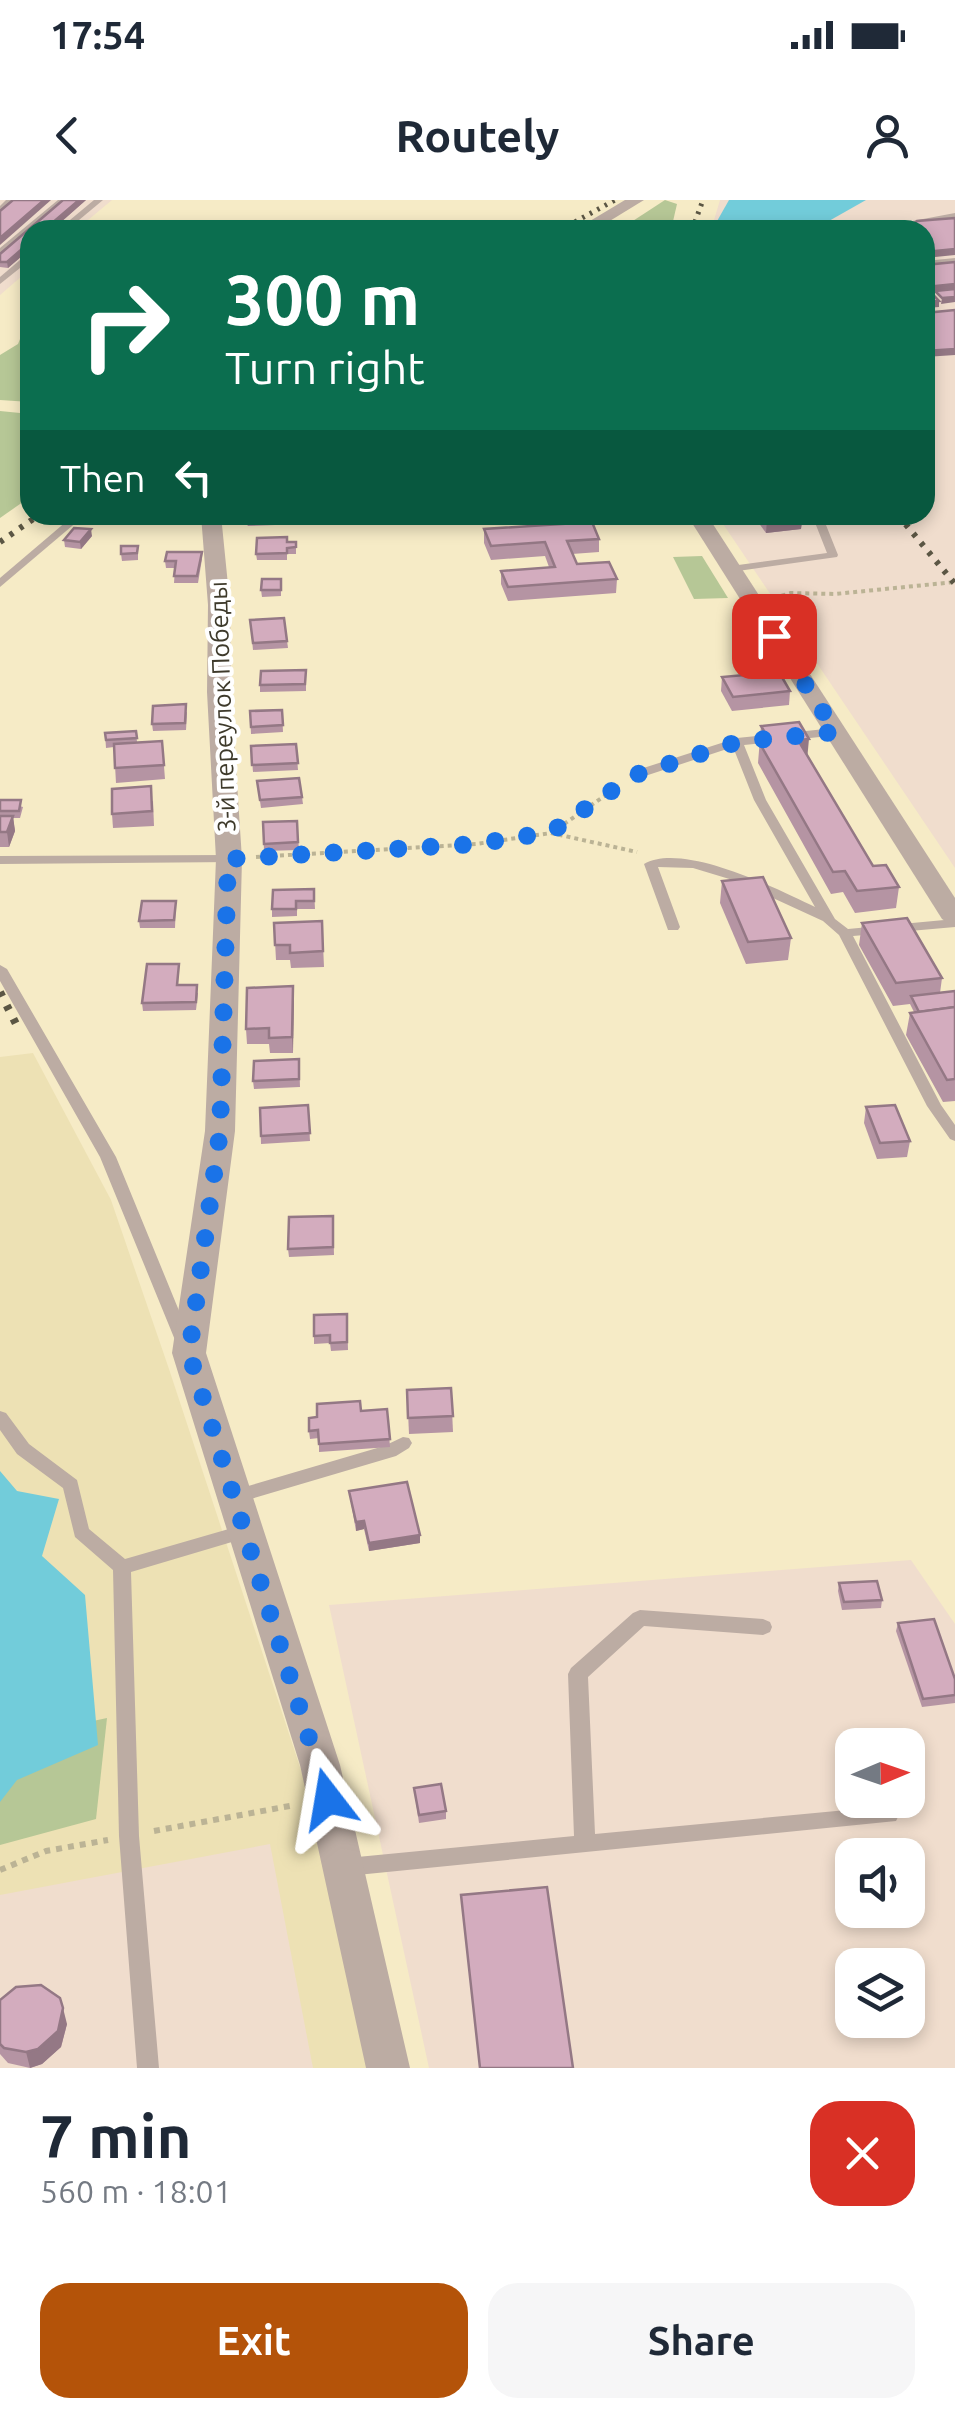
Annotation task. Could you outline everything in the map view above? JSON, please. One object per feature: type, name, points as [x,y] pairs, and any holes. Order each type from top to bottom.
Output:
[{"type":"street","points":[[601,220],[636,200]]},
{"type":"street","name":"3-й переулок Победы","points":[[212,525],[219,606],[219,692],[228,859],[220,1132],[189,1353],[320,1765],[388,2068]]},
{"type":"street","points":[[703,525],[955,921]]},
{"type":"lane","points":[[0,210],[11,200]]},
{"type":"lane","points":[[39,220],[64,200]]},
{"type":"lane","points":[[74,220],[99,200]]},
{"type":"lane","points":[[924,220],[955,215]]},
{"type":"lane","points":[[0,252],[20,236]]},
{"type":"lane","points":[[0,281],[20,264]]},
{"type":"lane","points":[[0,270],[12,271]]},
{"type":"lane","points":[[0,584],[68,525]]},
{"type":"lane","points":[[732,569],[833,555],[821,525]]},
{"type":"lane","points":[[635,775],[737,742],[836,732]]},
{"type":"lane","points":[[737,742],[760,800],[828,918]]},
{"type":"lane","points":[[0,860],[228,859]]},
{"type":"lane","points":[[674,927],[650,864],[668,860],[750,882],[828,918],[845,933],[908,1058],[953,1130]]},
{"type":"lane","points":[[845,933],[955,921]]},
{"type":"lane","points":[[0,968],[108,1157],[189,1353]]},
{"type":"lane","points":[[0,1416],[23,1449],[71,1485],[81,1532],[122,1568],[129,1836],[148,2068]]},
{"type":"lane","points":[[122,1568],[403,1442]]},
{"type":"lane","points":[[586,1844],[578,1674],[640,1618],[764,1627]]},
{"type":"lane","points":[[343,1867],[859,1818]]},
{"type":"path","points":[[754,604],[790,593],[835,594],[955,582]]},
{"type":"path","points":[[551,832],[635,775]]},
{"type":"path","points":[[228,859],[476,844],[551,832],[668,860]]},
{"type":"path","points":[[0,1870],[46,1851],[296,1805],[320,1765]]},
{"type":"shaded area","points":[[0,200],[112,200],[88,220],[20,220],[20,278],[0,295]]},
{"type":"shaded area","points":[[720,200],[955,200],[955,868],[724,525],[935,525],[935,220],[714,220]]},
{"type":"shaded area","points":[[33,1053],[111,1200],[169,1369],[321,1831],[380,2068],[0,2068],[0,1057]]},
{"type":"shaded area","points":[[911,1560],[955,1624],[955,2068],[429,2068],[329,1605]]},
{"type":"shaded area","points":[[270,1844],[313,2068],[0,2068],[0,1895]]},
{"type":"green space","points":[[665,200],[677,204],[673,220],[634,220]]},
{"type":"green space","points":[[20,339],[20,401],[0,400],[0,355]]},
{"type":"green space","points":[[0,411],[20,413],[20,504],[0,518]]},
{"type":"green space","points":[[702,556],[728,598],[694,599],[673,557]]},
{"type":"green space","points":[[107,1718],[96,1819],[0,1845],[0,1741]]},
{"type":"water","points":[[729,200],[866,200],[831,220],[718,220]]},
{"type":"water","points":[[0,1471],[17,1491],[59,1499],[42,1556],[85,1595],[98,1745],[17,1780],[0,1802]]},
{"type":"building","points":[[13,200],[44,200],[0,238],[0,211]]},
{"type":"building","points":[[63,200],[79,200],[56,220],[40,220]]},
{"type":"building","points":[[955,218],[955,249],[935,251],[935,220],[930,220]]},
{"type":"building","points":[[20,237],[20,251],[7,262],[0,262],[0,254]]},
{"type":"building","points":[[955,262],[955,284],[935,286],[935,264]]},
{"type":"building","points":[[955,289],[955,297],[942,298],[935,291]]},
{"type":"building","points":[[955,310],[955,349],[935,350],[935,312]]},
{"type":"building","points":[[593,525],[599,539],[567,541],[577,564],[609,562],[617,579],[508,587],[501,571],[555,567],[545,542],[491,546],[484,529]]},
{"type":"building","points":[[74,528],[91,529],[80,542],[64,540]]},
{"type":"building","points":[[287,537],[287,542],[296,542],[296,547],[287,548],[287,553],[256,554],[257,538]]},
{"type":"building","points":[[121,546],[138,546],[137,553],[121,554]]},
{"type":"building","points":[[167,552],[202,552],[197,576],[174,576],[176,561],[165,561]]},
{"type":"building","points":[[262,579],[281,579],[281,590],[261,590]]},
{"type":"building","points":[[284,618],[287,641],[253,643],[250,620]]},
{"type":"building","points":[[306,670],[305,684],[260,685],[261,671]]},
{"type":"building","points":[[779,672],[790,691],[733,697],[722,677]]},
{"type":"building","points":[[186,704],[185,723],[152,724],[153,706]]},
{"type":"building","points":[[282,710],[283,725],[251,727],[250,711]]},
{"type":"building","points":[[799,722],[809,739],[798,740],[873,866],[886,865],[899,887],[857,891],[845,871],[833,872],[759,742],[770,741],[761,726]]},
{"type":"building","points":[[136,731],[137,738],[106,740],[105,733]]},
{"type":"building","points":[[162,741],[164,765],[115,768],[114,744]]},
{"type":"building","points":[[296,744],[298,763],[252,765],[251,746]]},
{"type":"building","points":[[299,778],[302,797],[260,800],[257,781]]},
{"type":"building","points":[[151,786],[152,811],[112,814],[112,789]]},
{"type":"building","points":[[0,800],[21,800],[19,811],[0,811]]},
{"type":"building","points":[[0,816],[13,816],[7,832],[0,832]]},
{"type":"building","points":[[297,821],[298,842],[264,844],[263,822]]},
{"type":"building","points":[[763,877],[791,938],[748,942],[722,881]]},
{"type":"building","points":[[314,889],[314,901],[296,901],[296,909],[272,909],[273,890]]},
{"type":"building","points":[[142,901],[176,901],[174,920],[139,921]]},
{"type":"building","points":[[907,918],[942,978],[896,983],[862,923]]},
{"type":"building","points":[[322,921],[323,951],[290,953],[290,945],[275,945],[274,923]]},
{"type":"building","points":[[147,964],[179,964],[177,985],[197,985],[196,1002],[142,1003]]},
{"type":"building","points":[[293,986],[292,1037],[269,1038],[269,1028],[246,1029],[247,988]]},
{"type":"building","points":[[955,991],[955,1007],[919,1012],[911,996]]},
{"type":"building","points":[[955,1007],[955,1079],[947,1080],[910,1013]]},
{"type":"building","points":[[299,1059],[299,1079],[253,1081],[254,1061]]},
{"type":"building","points":[[308,1105],[310,1133],[261,1136],[260,1108]]},
{"type":"building","points":[[895,1105],[910,1141],[880,1143],[866,1107]]},
{"type":"building","points":[[333,1216],[333,1247],[288,1249],[289,1217]]},
{"type":"building","points":[[347,1314],[347,1342],[330,1343],[330,1335],[314,1336],[314,1315]]},
{"type":"building","points":[[451,1388],[453,1416],[408,1418],[407,1390]]},
{"type":"building","points":[[360,1401],[361,1411],[387,1409],[390,1439],[319,1444],[318,1430],[309,1431],[309,1418],[317,1417],[317,1404]]},
{"type":"building","points":[[407,1482],[420,1535],[369,1543],[364,1521],[356,1522],[349,1491]]},
{"type":"building","points":[[877,1581],[882,1600],[844,1602],[839,1583]]},
{"type":"building","points":[[934,1619],[955,1679],[955,1695],[923,1699],[898,1623]]},
{"type":"building","points":[[441,1784],[446,1811],[419,1815],[414,1788]]},
{"type":"building","points":[[547,1887],[573,2068],[480,2068],[461,1895]]},
{"type":"building","points":[[41,1985],[60,1998],[63,2008],[58,2031],[38,2049],[26,2052],[4,2048],[0,2044],[0,2000],[16,1987]]},
{"type":"railway","points":[[578,220],[615,200]]},
{"type":"railway","points":[[696,220],[703,200]]},
{"type":"railway","points":[[0,542],[25,525]]},
{"type":"railway","points":[[906,525],[955,584]]},
{"type":"railway","points":[[0,992],[20,1032]]},
{"type":"route","points":[[328,1799],[189,1353],[220,1132],[228,859],[476,844],[551,832],[635,775],[737,742],[836,732],[774,636]]}]
